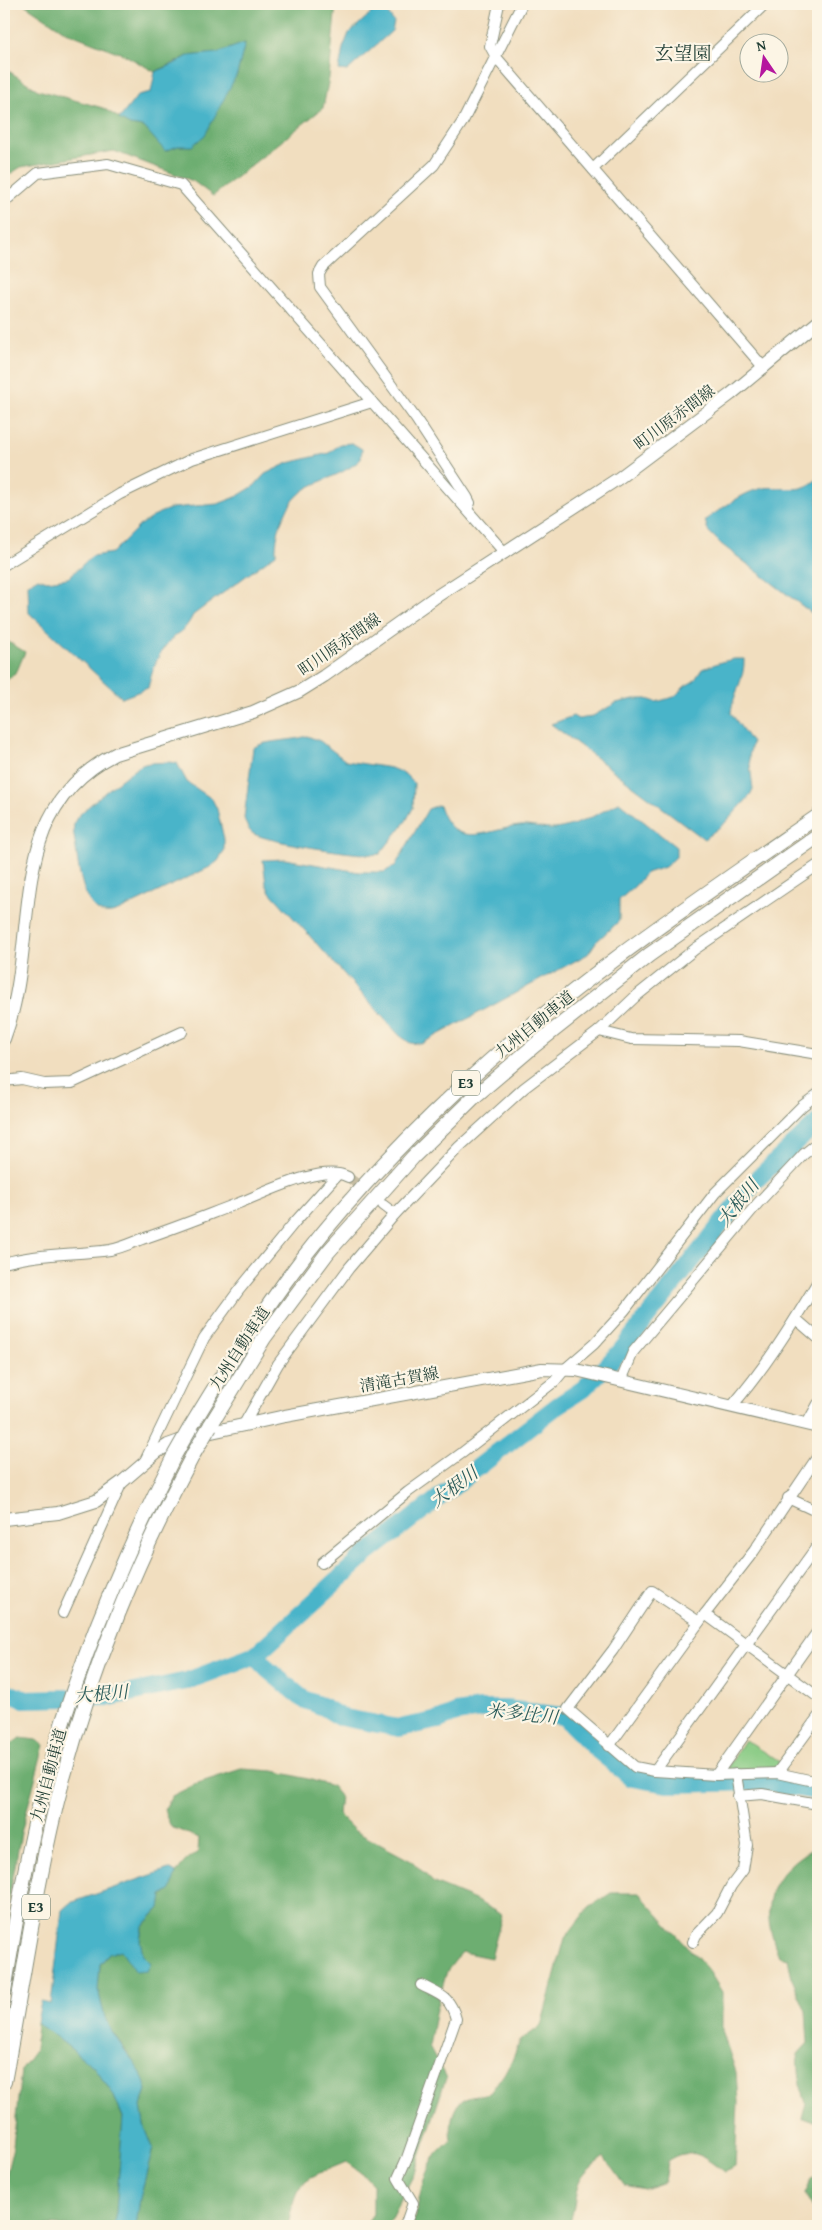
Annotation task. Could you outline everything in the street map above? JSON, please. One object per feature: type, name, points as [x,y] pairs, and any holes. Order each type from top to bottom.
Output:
[{"type":"highway","name":"九州自動車道","points":[[4,1991],[23,1879],[43,1791],[58,1736],[104,1605],[134,1534],[174,1456],[221,1376],[254,1326],[307,1253],[338,1215],[398,1148],[459,1089],[583,985],[818,816]]},
{"type":"highway","name":"九州自動車道","points":[[4,2082],[43,1872],[62,1783],[96,1670],[120,1606],[149,1541],[194,1453],[264,1338],[328,1252],[413,1157],[474,1097],[535,1045],[650,955],[818,836]]},
{"type":"main road","name":"町川原赤間線","points":[[4,1039],[12,1010],[18,976],[29,868],[33,849],[53,805],[75,779],[101,761],[116,754],[230,720],[300,691],[434,598],[619,478],[764,368],[818,322]]},
{"type":"main road","name":"清滝古賀線","points":[[4,1519],[58,1513],[83,1506],[101,1497],[122,1482],[145,1461],[168,1445],[193,1436],[285,1416],[542,1369],[570,1369],[813,1425]]},
{"type":"street","points":[[499,4],[490,46],[496,57],[764,368]]},
{"type":"street","points":[[467,509],[470,503],[467,496],[416,419],[320,287],[319,274],[323,267],[434,165],[463,121],[522,4]]},
{"type":"street","points":[[593,169],[765,4]]},
{"type":"street","points":[[4,202],[38,173],[108,164],[181,185],[504,553]]},
{"type":"street","points":[[4,565],[120,494],[192,459],[372,402]]},
{"type":"street","points":[[243,1426],[278,1364],[349,1268],[395,1214],[484,1123],[524,1088],[599,1031],[635,997],[695,949],[818,865]]},
{"type":"street","points":[[599,1031],[631,1039],[739,1041],[818,1054]]},
{"type":"street","points":[[4,1081],[22,1078],[44,1084],[72,1083],[182,1032]]},
{"type":"street","points":[[322,1563],[408,1492],[532,1400],[570,1369],[624,1310],[715,1193],[802,1106],[818,1094]]},
{"type":"street","points":[[620,1381],[633,1352],[752,1210],[804,1154],[818,1143]]},
{"type":"street","points":[[4,1263],[46,1255],[111,1250],[184,1225],[278,1187],[320,1174],[338,1174],[348,1177]]},
{"type":"street","points":[[145,1461],[204,1338],[239,1290],[294,1223],[338,1174]]},
{"type":"street","points":[[384,1205],[395,1214]]},
{"type":"street","points":[[732,1406],[751,1385],[796,1319],[818,1282]]},
{"type":"street","points":[[796,1319],[818,1338]]},
{"type":"street","points":[[813,1425],[818,1404]]},
{"type":"street","points":[[609,1746],[702,1618],[754,1551],[818,1456]]},
{"type":"street","points":[[63,1613],[122,1482]]},
{"type":"street","points":[[788,1498],[818,1512]]},
{"type":"street","points":[[654,1771],[818,1545]]},
{"type":"street","points":[[818,1697],[746,1644],[652,1591],[613,1650],[568,1709],[634,1767],[654,1771],[716,1776],[777,1773],[818,1782]]},
{"type":"street","points":[[716,1776],[818,1631]]},
{"type":"street","points":[[777,1773],[818,1717]]},
{"type":"street","points":[[693,1942],[696,1935],[717,1913],[731,1886],[743,1870],[747,1844],[736,1774]]},
{"type":"street","points":[[738,1796],[762,1794],[818,1804]]},
{"type":"street","points":[[405,2226],[413,2203],[398,2178],[407,2158],[456,2019],[453,2005],[420,1984]]},
{"type":"green space","points":[[24,4],[336,4],[329,78],[323,108],[213,196],[193,181],[114,151],[21,167],[4,178],[4,68],[38,90],[103,108],[130,125],[144,127],[166,151],[178,146],[192,146],[237,74],[245,43],[217,53],[188,56],[155,72],[125,55],[66,32]]},
{"type":"green space","points":[[4,639],[25,652],[17,671],[4,683]]},
{"type":"green space","points":[[20,1738],[36,1740],[44,1745],[21,1833],[4,1926],[4,1762],[8,1763],[11,1755],[10,1745]]},
{"type":"green space","points":[[745,1740],[781,1763],[776,1769],[724,1772]]},
{"type":"green space","points":[[241,1769],[274,1771],[332,1786],[340,1796],[338,1814],[355,1831],[413,1862],[434,1883],[475,1900],[502,1915],[491,1958],[462,1952],[447,1971],[436,2009],[429,2046],[446,2078],[415,2172],[387,2226],[364,2226],[373,2214],[373,2185],[364,2175],[346,2162],[311,2177],[304,2182],[295,2198],[288,2226],[136,2226],[140,2198],[153,2148],[144,2125],[141,2106],[147,2090],[129,2054],[112,2032],[103,2010],[98,1990],[100,1965],[109,1954],[121,1950],[151,1963],[143,1956],[140,1940],[142,1928],[160,1908],[162,1897],[172,1887],[175,1875],[180,1868],[198,1852],[199,1838],[171,1827],[164,1810],[172,1796],[198,1783]]},
{"type":"green space","points":[[817,1846],[818,2120],[802,2119],[806,2103],[800,2084],[798,2054],[808,2043],[806,2011],[792,1979],[788,1958],[779,1956],[769,1921],[769,1906],[772,1892],[778,1879],[787,1867],[800,1856]]},
{"type":"green space","points":[[611,1893],[639,1893],[709,1971],[722,1992],[722,2031],[736,2072],[738,2102],[735,2167],[724,2172],[698,2155],[684,2154],[668,2161],[665,2182],[644,2189],[624,2185],[604,2157],[593,2165],[581,2179],[576,2192],[570,2223],[562,2226],[412,2226],[430,2164],[436,2154],[452,2140],[451,2124],[456,2108],[463,2100],[490,2093],[511,2063],[520,2041],[541,2026],[565,1938],[589,1907]]},
{"type":"green space","points":[[37,2022],[93,2066],[113,2094],[123,2118],[116,2213],[113,2226],[4,2226],[4,2184],[13,2147],[21,2070],[35,2051]]},
{"type":"green space","points":[[818,2175],[818,2217],[805,2194],[812,2179]]},
{"type":"water","points":[[379,6],[383,6],[394,22],[392,31],[347,71],[339,70],[343,48],[349,33]]},
{"type":"water","points":[[245,43],[237,74],[205,135],[192,146],[178,146],[165,151],[144,127],[130,125],[119,119],[138,95],[151,92],[155,72],[188,56],[217,53]]},
{"type":"water","points":[[352,443],[362,449],[361,459],[343,471],[311,486],[295,498],[280,525],[276,554],[193,615],[187,625],[167,644],[160,654],[148,688],[122,698],[29,613],[28,584],[38,578],[47,581],[68,578],[92,556],[112,553],[139,526],[159,513],[172,508],[218,504],[236,497],[254,486],[265,474],[288,463],[329,453],[340,444]]},
{"type":"water","points":[[818,478],[818,618],[721,544],[708,531],[705,520],[731,502],[752,491],[767,488],[796,489],[811,484]]},
{"type":"water","points":[[734,659],[744,659],[744,666],[731,713],[752,743],[749,757],[753,789],[749,797],[725,823],[704,839],[551,724],[573,716],[578,719],[591,717],[616,703],[634,699],[647,699],[656,702],[674,697],[685,686],[694,681],[702,669]]},
{"type":"water","points":[[307,736],[320,741],[346,761],[391,768],[405,774],[414,783],[413,808],[406,821],[380,854],[355,853],[296,845],[254,834],[246,825],[244,818],[253,748],[265,743]]},
{"type":"water","points":[[148,763],[177,763],[187,782],[212,799],[217,809],[224,839],[224,851],[218,861],[210,867],[118,911],[107,913],[98,910],[86,894],[79,870],[74,834],[76,819],[97,799],[136,768]]},
{"type":"water","points":[[619,802],[676,847],[676,857],[665,867],[646,873],[619,900],[619,921],[596,942],[588,954],[421,1044],[410,1043],[399,1035],[270,892],[266,884],[263,860],[285,859],[359,872],[384,872],[395,866],[428,809],[439,805],[445,820],[453,829],[463,834],[473,835],[520,826],[551,829],[563,828],[588,819]]},
{"type":"water","points":[[169,1869],[176,1873],[171,1890],[162,1896],[160,1908],[142,1927],[140,1940],[143,1955],[151,1963],[147,1971],[136,1972],[121,1950],[109,1954],[100,1964],[98,1990],[103,2010],[112,2032],[141,2073],[147,2090],[141,2106],[144,2125],[153,2148],[140,2198],[136,2226],[113,2226],[116,2213],[123,2117],[113,2094],[93,2066],[37,2022],[41,2002],[51,2004],[62,1910],[70,1903]]},
{"type":"waterway","name":"大根川","points":[[4,1691],[23,1699],[111,1697],[187,1681],[256,1655],[364,1556],[557,1406],[583,1389],[619,1353],[756,1180],[818,1122]]},
{"type":"waterway","name":"米多比川","points":[[256,1655],[267,1669],[303,1699],[324,1707],[340,1717],[399,1728],[439,1720],[456,1713],[481,1709],[506,1709],[563,1716],[596,1749],[632,1778],[667,1784],[760,1782],[818,1791]]},
{"type":"tunnel","points":[[348,1177],[381,1203]]},
{"type":"district","name":"玄望園","points":[[683,53]]}]
